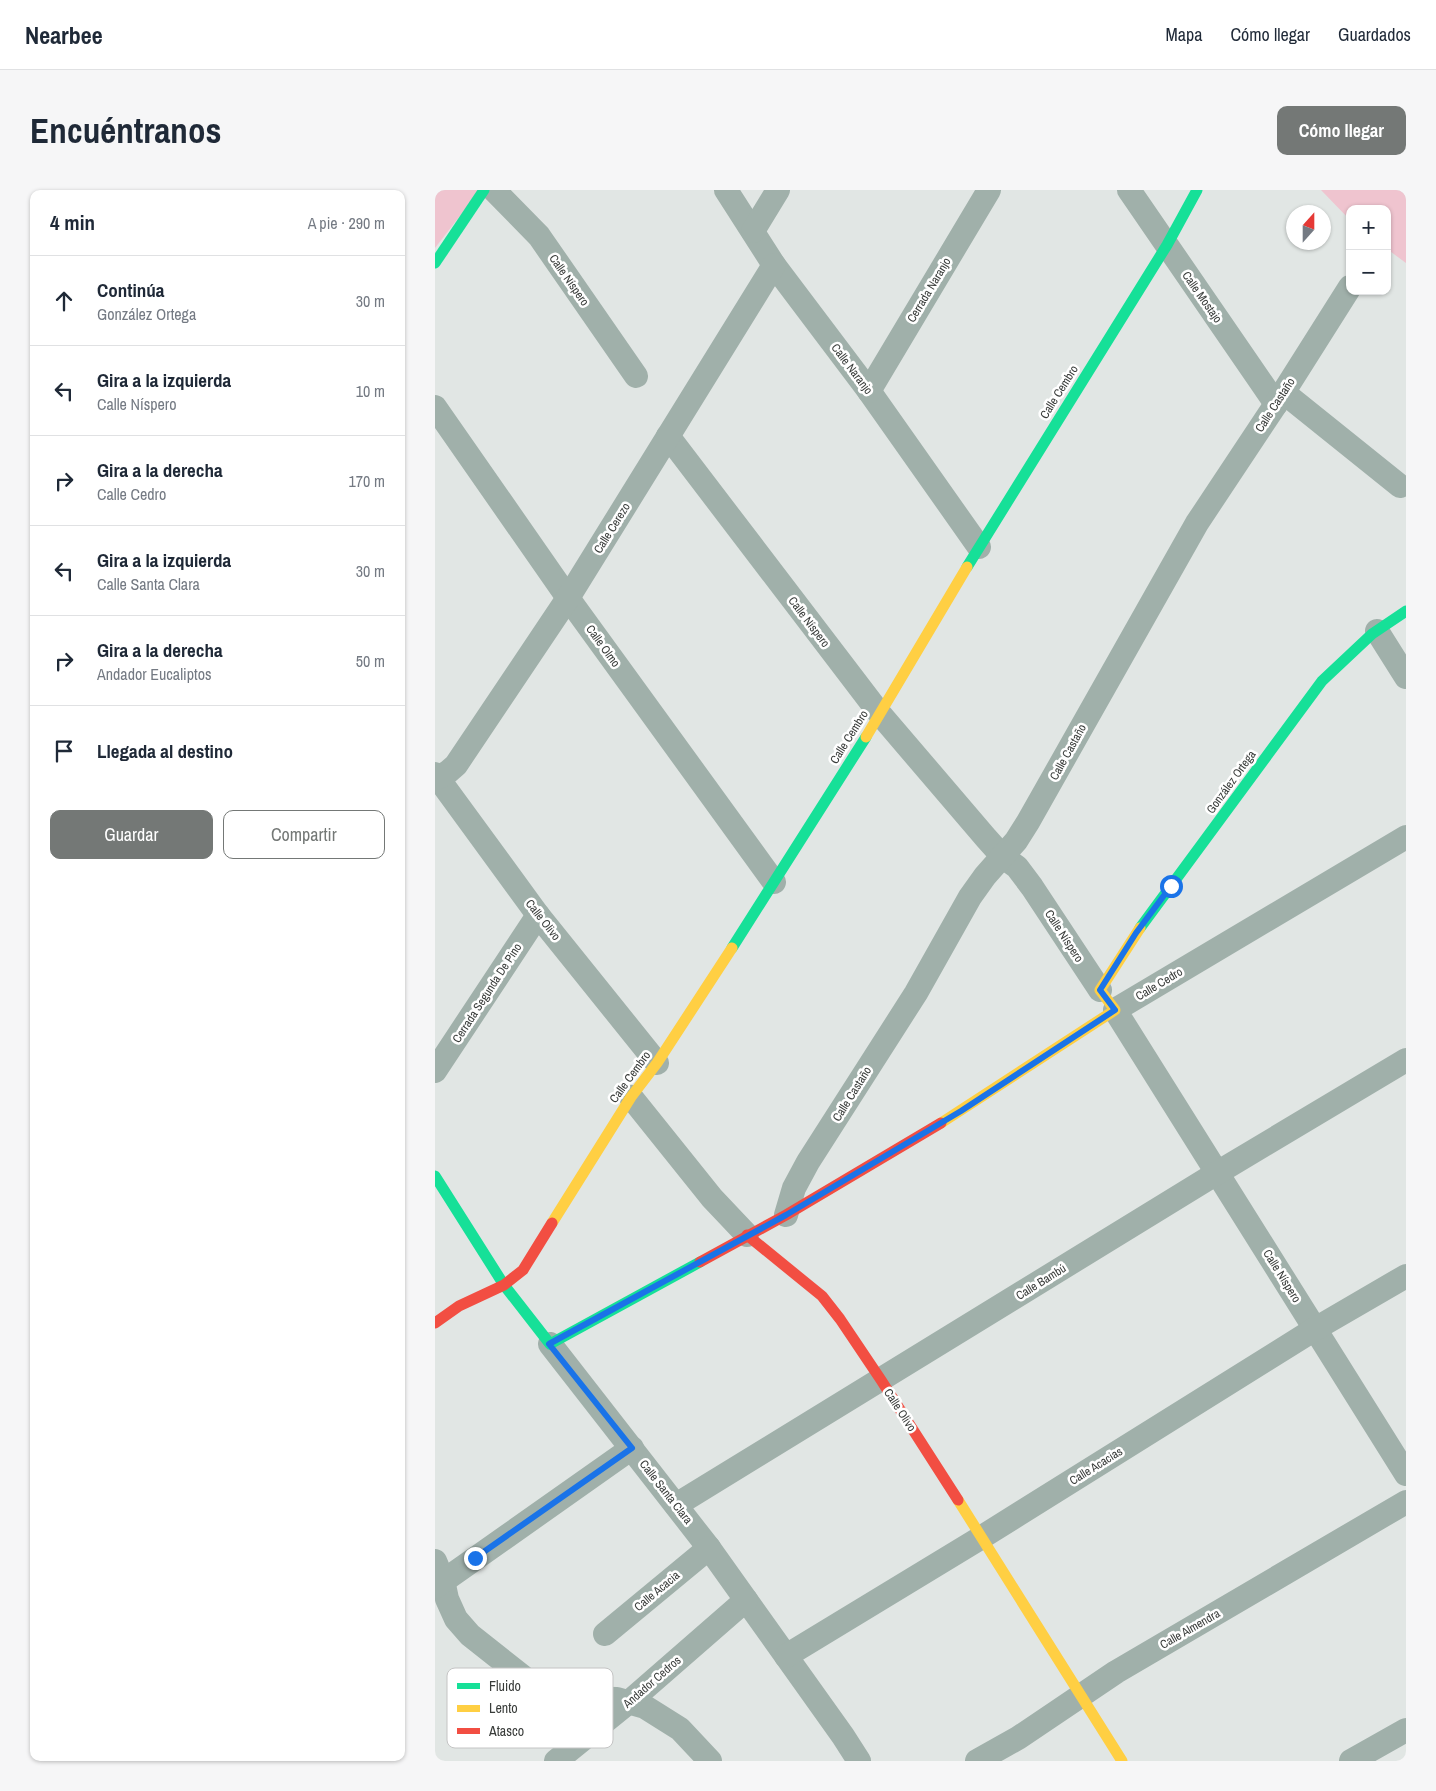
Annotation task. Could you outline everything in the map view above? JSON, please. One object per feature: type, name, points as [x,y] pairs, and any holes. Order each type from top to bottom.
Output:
[{"type":"street","points":[[435,263],[484,190]]},
{"type":"street","name":"Calle Níspero","points":[[494,190],[539,236],[636,376]]},
{"type":"street","name":"Calle Naranjo","points":[[726,190],[775,265],[869,391],[979,547]]},
{"type":"street","points":[[753,231],[778,190]]},
{"type":"street","name":"Cerrada Naranjo","points":[[869,391],[989,190]]},
{"type":"street","name":"Calle Mostajo","points":[[1129,190],[1167,245],[1280,398],[1400,486]]},
{"type":"street","name":"Calle Cembro","points":[[435,1323],[459,1306],[503,1285],[523,1270],[631,1097],[657,1063],[880,714],[979,547],[1167,245],[1197,190]]},
{"type":"street","name":"Calle Cerezo","points":[[436,777],[448,772],[456,765],[568,598],[775,265]]},
{"type":"street","name":"Calle Castaño","points":[[786,1215],[795,1188],[808,1162],[916,993],[970,897],[985,876],[1003,857],[1028,822],[1197,523],[1346,294]]},
{"type":"street","name":"Calle Olmo","points":[[435,407],[568,598],[774,882]]},
{"type":"street","name":"Calle Níspero","points":[[668,436],[880,714],[1003,857],[1017,867],[1032,887],[1115,1010],[1406,1474]]},
{"type":"street","name":"González Ortega","points":[[1100,990],[1136,933],[1322,681],[1351,652],[1406,611]]},
{"type":"street","points":[[1377,631],[1406,677]]},
{"type":"street","name":"Calle Olivo","points":[[436,777],[538,915],[657,1063]]},
{"type":"street","name":"Calle Cedro","points":[[549,1344],[786,1215],[961,1111],[1115,1010],[1406,837]]},
{"type":"street","name":"Cerrada Segunda De Pino","points":[[435,1071],[538,915]]},
{"type":"street","name":"Calle Bambú","points":[[676,1504],[1217,1173],[1406,1060]]},
{"type":"street","name":"Calle Olivo","points":[[631,1097],[712,1198],[747,1235],[822,1296],[840,1319],[982,1538],[1122,1761]]},
{"type":"street","name":"Calle Santa Clara","points":[[435,1176],[503,1285],[709,1548],[859,1761]]},
{"type":"street","name":"Calle Acacias","points":[[786,1656],[982,1538],[1315,1329],[1406,1276]]},
{"type":"street","points":[[512,1668],[469,1634],[456,1619],[438,1576],[632,1448]]},
{"type":"street","name":"Calle Almendra","points":[[977,1761],[1018,1738],[1116,1672],[1406,1502]]},
{"type":"street","name":"Calle Acacia","points":[[605,1634],[709,1548]]},
{"type":"street","name":"Andador Cedros","points":[[613,1715],[746,1600]]},
{"type":"street","points":[[613,1699],[645,1707],[658,1714],[680,1729],[710,1761]]},
{"type":"street","points":[[1351,1761],[1406,1730]]},
{"type":"street","name":"Andador Cedros","points":[[556,1761],[572,1748]]},
{"type":"shaded area","points":[[435,190],[480,190],[435,248]]},
{"type":"shaded area","points":[[1321,190],[1406,190],[1406,263],[1391,252],[1391,205],[1346,205],[1346,216]]},
{"type":"traffic: fast","points":[[435,263],[484,190]]},
{"type":"traffic: fast","points":[[967,567],[1167,245],[1197,190]]},
{"type":"traffic: fast","points":[[1140,928],[1322,681],[1372,634],[1406,611]]},
{"type":"traffic: fast","points":[[732,948],[866,737]]},
{"type":"traffic: fast","points":[[435,1176],[504,1285],[550,1344],[700,1262]]},
{"type":"traffic: slow","points":[[866,737],[967,567]]},
{"type":"traffic: slow","points":[[941,1123],[1115,1010],[1100,990],[1140,928]]},
{"type":"traffic: slow","points":[[552,1223],[631,1097],[657,1063],[732,948]]},
{"type":"traffic: slow","points":[[958,1500],[1122,1761]]},
{"type":"traffic: jam","points":[[700,1262],[786,1215],[941,1123]]},
{"type":"traffic: jam","points":[[435,1323],[459,1306],[504,1285],[523,1270],[552,1223]]},
{"type":"traffic: jam","points":[[747,1235],[822,1296],[840,1319],[881,1380],[958,1500]]},
{"type":"route","points":[[475,1558],[632,1448],[549,1344],[786,1215],[961,1111],[1115,1010],[1100,990],[1136,933],[1171,886]]}]
